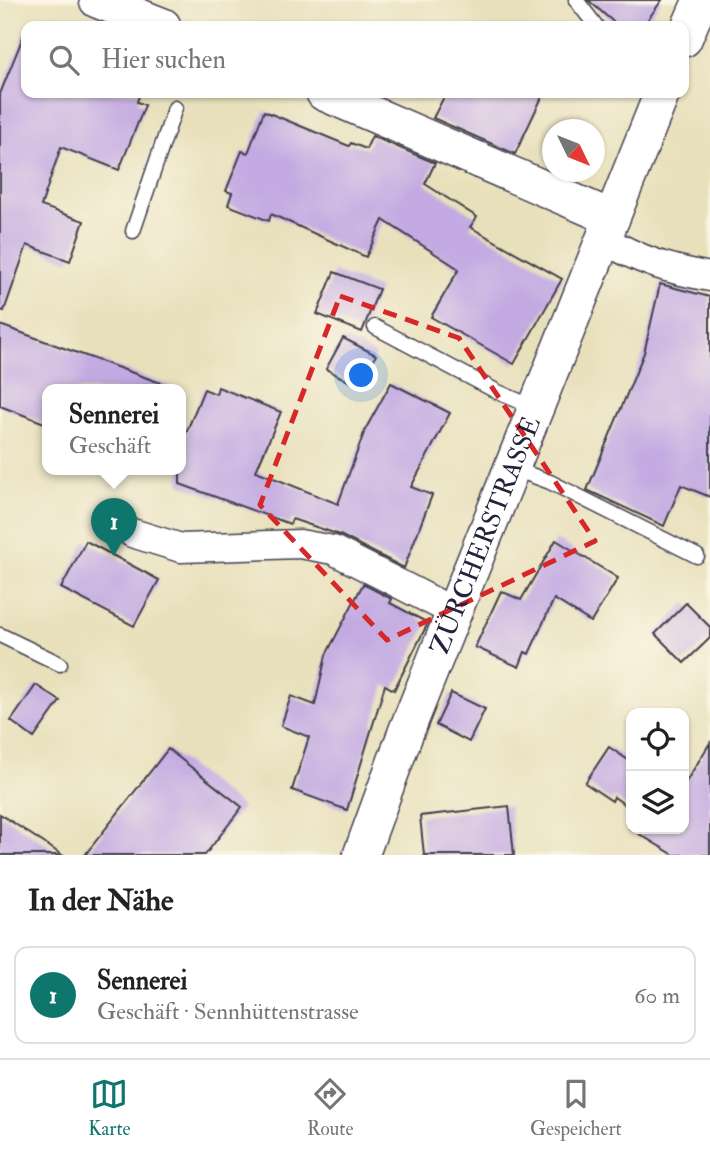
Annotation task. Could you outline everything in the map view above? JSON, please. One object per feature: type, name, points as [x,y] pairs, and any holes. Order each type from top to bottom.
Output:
[{"type":"street","points":[[97,0],[150,21]]},
{"type":"street","points":[[689,28],[701,0]]},
{"type":"street","points":[[335,98],[608,228],[635,258],[660,267],[710,277]]},
{"type":"street","name":"ZÜRCHERSTRASSE","points":[[361,855],[406,732],[660,98]]},
{"type":"street","points":[[132,533],[181,548],[300,544],[332,550],[454,612]]},
{"type":"lane","points":[[576,0],[592,21]]},
{"type":"lane","points":[[133,231],[175,108]]},
{"type":"lane","points":[[375,327],[498,392],[535,408]]},
{"type":"lane","points":[[512,468],[550,482],[697,556]]},
{"type":"lane","points":[[0,635],[60,664]]},
{"type":"highlighted area","points":[[340,296],[459,338],[595,541],[387,640],[260,505]]},
{"type":"building","points":[[588,0],[662,0],[647,21],[612,21]]},
{"type":"building","points":[[21,42],[21,98],[138,98],[137,102],[145,105],[119,170],[61,147],[41,206],[84,221],[70,261],[27,245],[4,311],[0,310],[0,94]]},
{"type":"building","points":[[443,98],[542,98],[515,154],[433,118]]},
{"type":"building","points":[[264,111],[349,146],[351,143],[366,149],[372,136],[435,163],[425,184],[477,217],[470,227],[562,279],[514,364],[431,317],[459,269],[383,220],[366,257],[271,214],[269,221],[228,205],[232,193],[226,191],[242,151],[248,153]]},
{"type":"building","points":[[334,272],[379,289],[362,332],[317,314]]},
{"type":"building","points":[[660,284],[710,297],[710,497],[681,485],[664,526],[587,490],[644,353]]},
{"type":"building","points":[[0,325],[163,384],[42,384],[42,422],[0,406]]},
{"type":"building","points":[[343,338],[376,355],[359,387],[326,369]]},
{"type":"building","points":[[391,383],[450,413],[411,487],[432,495],[404,568],[340,535],[292,519],[290,524],[180,484],[180,475],[186,475],[186,433],[204,389],[216,394],[218,387],[281,412],[256,471],[338,504],[365,430]]},
{"type":"building","points":[[556,540],[618,578],[591,622],[554,599],[529,654],[525,652],[519,667],[475,647],[501,591],[521,600]]},
{"type":"building","points":[[86,541],[159,580],[134,626],[61,588]]},
{"type":"building","points":[[363,584],[392,599],[390,603],[428,623],[394,690],[385,685],[347,810],[292,790],[309,737],[281,726],[291,696],[315,705],[326,655]]},
{"type":"building","points":[[686,603],[710,627],[710,638],[684,663],[655,634]]},
{"type":"building","points":[[36,685],[60,701],[34,738],[11,721]]},
{"type":"building","points":[[451,693],[485,709],[469,742],[436,725]]},
{"type":"building","points":[[710,743],[710,855],[674,855],[639,834],[689,834],[689,777]]},
{"type":"building","points":[[609,747],[626,759],[626,805],[614,797],[612,801],[585,783]]},
{"type":"building","points":[[168,749],[242,807],[205,855],[85,855]]},
{"type":"building","points":[[509,806],[514,855],[424,855],[420,816]]},
{"type":"building","points":[[0,814],[62,855],[0,855]]},
{"type":"place","name":"Sennerei","points":[[114,556]]}]
